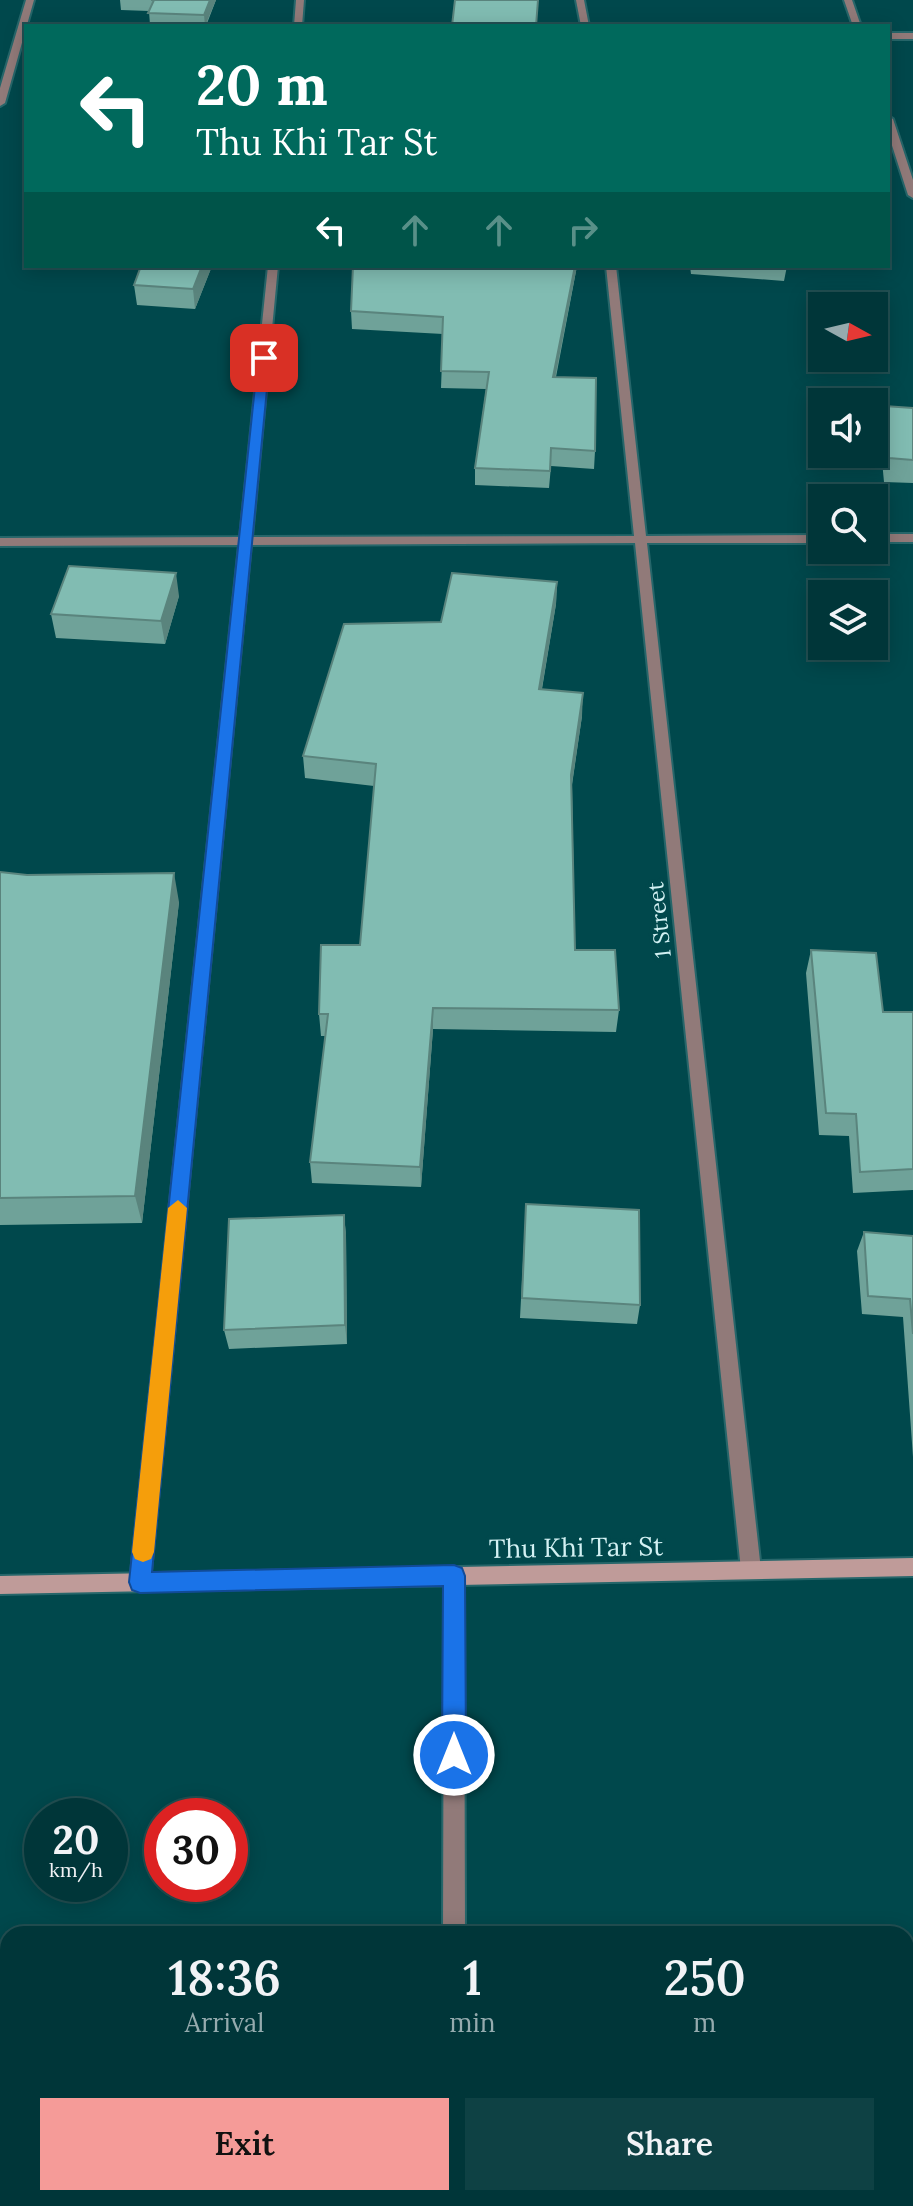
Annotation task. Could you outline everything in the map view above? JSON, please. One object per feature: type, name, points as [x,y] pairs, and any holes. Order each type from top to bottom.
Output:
[{"type":"street","points":[[0,103],[30,0]]},
{"type":"street","points":[[298,24],[300,0]]},
{"type":"street","points":[[580,0],[585,24]]},
{"type":"street","points":[[848,0],[856,24]]},
{"type":"street","points":[[890,36],[913,36]]},
{"type":"street","points":[[890,125],[913,195]]},
{"type":"street","points":[[140,1582],[273,268]]},
{"type":"street","name":"1 Street","points":[[611,268],[751,1570]]},
{"type":"street","points":[[888,538],[913,538]]},
{"type":"street","points":[[0,542],[808,539]]},
{"type":"street","name":"Thu Khi Tar St","points":[[0,1585],[913,1567]]},
{"type":"street","points":[[454,1576],[454,1926]]},
{"type":"building","points":[[154,0],[210,0],[204,15],[148,13]]},
{"type":"building","points":[[455,0],[538,0],[536,24],[452,24]]},
{"type":"building","points":[[140,268],[201,268],[193,289],[134,285]]},
{"type":"building","points":[[353,268],[575,268],[553,377],[596,378],[595,451],[551,448],[550,471],[475,468],[489,372],[441,371],[443,317],[351,311]]},
{"type":"building","points":[[888,406],[913,408],[913,460],[889,458]]},
{"type":"building","points":[[69,566],[176,573],[161,621],[51,614]]},
{"type":"building","points":[[452,573],[557,582],[539,689],[583,693],[571,775],[575,950],[615,950],[619,1010],[433,1008],[420,1167],[310,1162],[328,1014],[319,1014],[321,945],[360,945],[376,764],[303,756],[344,624],[441,622]]},
{"type":"building","points":[[0,872],[27,875],[174,873],[135,1196],[0,1198]]},
{"type":"building","points":[[811,950],[876,953],[883,1012],[913,1012],[913,1169],[860,1172],[856,1114],[826,1113]]},
{"type":"building","points":[[526,1204],[639,1210],[640,1305],[522,1298]]},
{"type":"building","points":[[344,1215],[345,1325],[224,1330],[229,1219]]},
{"type":"building","points":[[864,1232],[913,1236],[913,1334],[910,1299],[868,1296]]},
{"type":"slow traffic","points":[[143,1552],[178,1208]]},
{"type":"route","points":[[264,358],[140,1582],[454,1576],[454,1755]]}]
